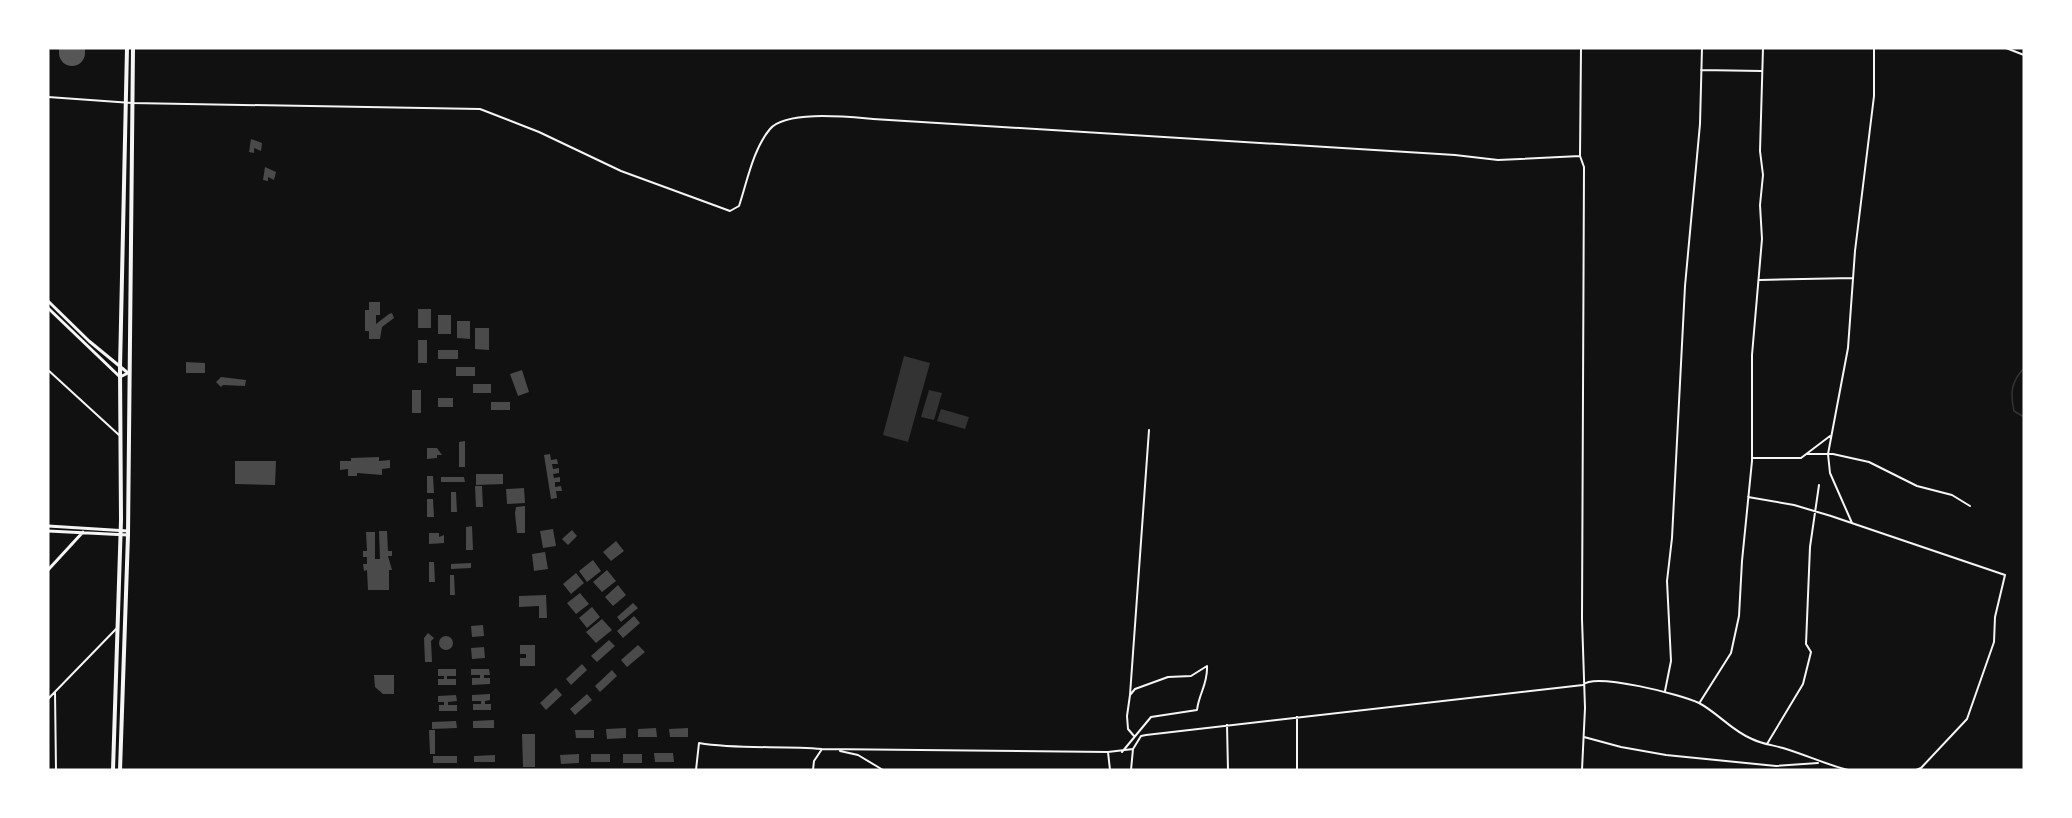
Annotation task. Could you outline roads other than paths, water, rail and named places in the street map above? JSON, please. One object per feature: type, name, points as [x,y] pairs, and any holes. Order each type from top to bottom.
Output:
[{"type":"highway","points":[[113,770],[121,533],[120,368],[127,48]]},
{"type":"highway","points":[[120,770],[128,533],[133,48]]},
{"type":"main road","points":[[48,301],[88,341],[129,373]]},
{"type":"main road","points":[[48,308],[84,345],[120,376],[129,373]]},
{"type":"main road","points":[[84,345],[88,341]]},
{"type":"main road","points":[[48,526],[128,533]]},
{"type":"main road","points":[[48,531],[83,530]]},
{"type":"main road","points":[[48,570],[83,530]]},
{"type":"street","points":[[1581,48],[1580,156],[1584,166],[1582,770]]},
{"type":"street","points":[[1665,692],[1671,662],[1667,581],[1672,538],[1685,286],[1700,124],[1702,48]]},
{"type":"street","points":[[1700,703],[1724,667],[1734,643],[1739,616],[1752,458],[1752,355],[1760,280],[1763,48]]},
{"type":"street","points":[[1853,525],[1830,473],[1828,453],[1848,348],[1853,278],[1874,96],[1874,48]]},
{"type":"street","points":[[2006,48],[2024,55]]},
{"type":"street","points":[[1701,70],[1762,71]]},
{"type":"street","points":[[48,97],[125,103],[480,109],[530,128],[621,171],[730,211],[739,206],[760,146],[769,130],[781,121],[802,118],[873,119],[1455,155],[1498,160],[1580,156]]},
{"type":"street","points":[[1760,280],[1853,278]]},
{"type":"street","points":[[48,370],[121,438]]},
{"type":"street","points":[[1134,736],[1128,729],[1126,716],[1130,695],[1149,430]]},
{"type":"street","points":[[1752,458],[1796,458],[1830,436]]},
{"type":"street","points":[[1807,453],[1828,453],[1869,462],[1917,486],[1952,495],[1970,506]]},
{"type":"street","points":[[1767,744],[1803,684],[1811,652],[1806,644],[1810,547],[1819,485]]},
{"type":"street","points":[[1748,497],[1815,512],[2005,574],[1995,617],[1990,653],[1967,719],[1921,768],[1916,770]]},
{"type":"street","points":[[48,699],[117,628]]},
{"type":"street","points":[[1122,752],[1151,717],[1197,710],[1200,694],[1206,687],[1207,666],[1191,676],[1168,677],[1140,684],[1130,695]]},
{"type":"street","points":[[1131,770],[1133,749],[1141,736],[1146,735],[1583,685],[1590,681],[1614,681],[1665,692],[1700,703],[1732,729],[1818,763],[1848,770]]},
{"type":"street","points":[[55,692],[56,770]]},
{"type":"street","points":[[1297,717],[1297,770]]},
{"type":"street","points":[[1227,725],[1228,770]]},
{"type":"street","points":[[1583,736],[1621,747],[1675,756],[1776,766],[1818,763]]},
{"type":"street","points":[[696,770],[699,743],[737,748],[786,746],[822,749],[1108,752],[1133,749]]},
{"type":"street","points":[[813,770],[814,761],[822,749]]},
{"type":"street","points":[[835,749],[858,755],[883,770]]},
{"type":"street","points":[[1108,752],[1110,770]]},
{"type":"waterway","points":[[2024,368],[2016,378],[2012,393],[2014,411],[2024,417]]}]
